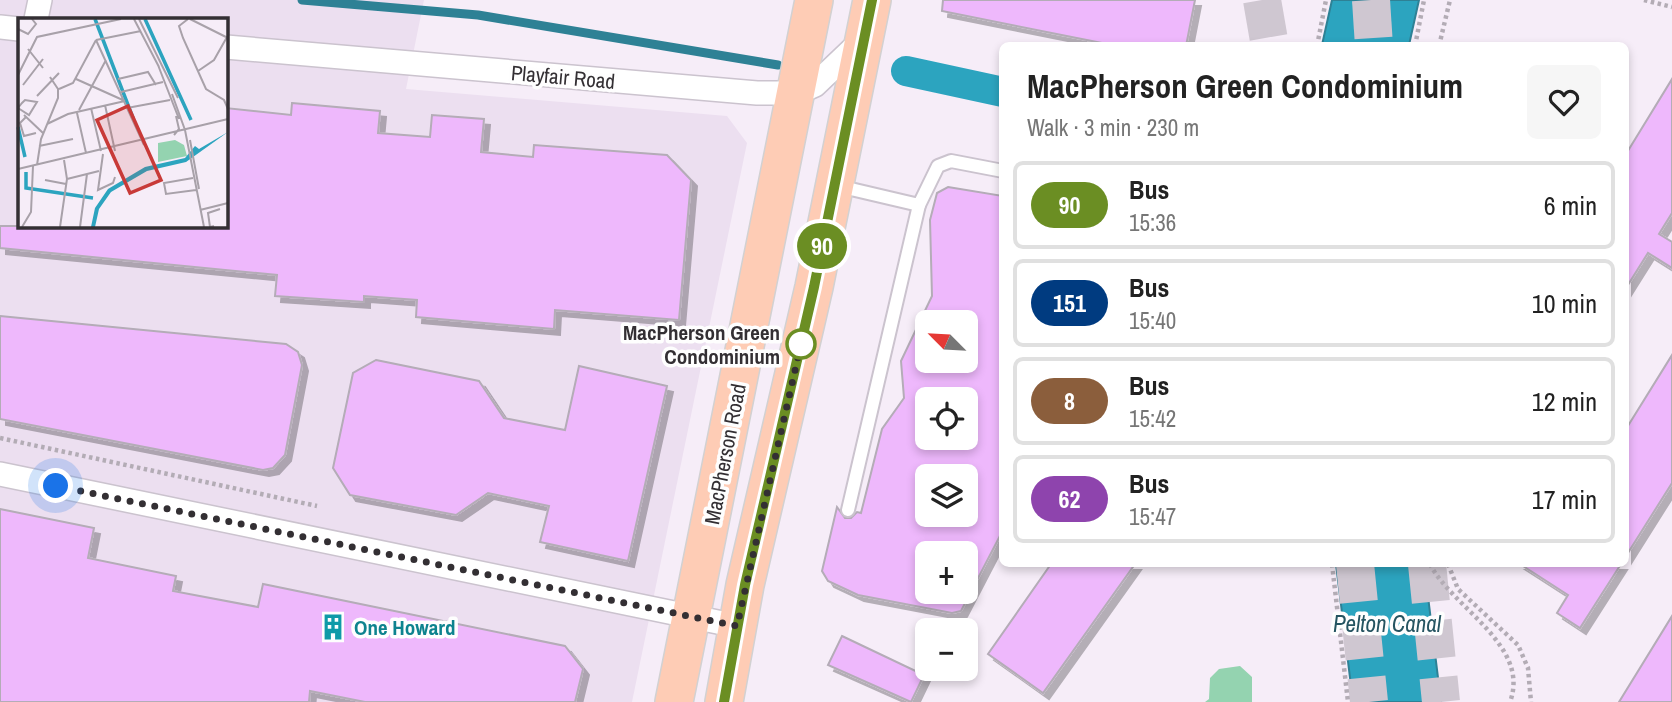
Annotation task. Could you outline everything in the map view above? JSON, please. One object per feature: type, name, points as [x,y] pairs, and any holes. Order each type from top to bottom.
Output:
[{"type":"main road","name":"MacPherson Road","points":[[674,702],[814,0]]},
{"type":"main road","points":[[724,702],[737,626],[835,185],[870,10]]},
{"type":"street","points":[[36,18],[40,0]]},
{"type":"street","points":[[797,93],[815,85],[857,45],[870,10]]},
{"type":"street","points":[[0,27],[18,29]]},
{"type":"street","name":"Playfair Road","points":[[228,47],[757,93],[797,93]]},
{"type":"street","points":[[0,474],[737,626]]},
{"type":"lane","points":[[848,510],[919,205],[938,166],[951,161],[999,170]]},
{"type":"lane","points":[[835,185],[919,205]]},
{"type":"path","points":[[1318,42],[1326,0]]},
{"type":"path","points":[[1416,42],[1424,0]]},
{"type":"path","points":[[1440,42],[1450,0]]},
{"type":"path","points":[[1644,0],[1672,7]]},
{"type":"path","points":[[0,438],[317,506]]},
{"type":"path","points":[[1332,567],[1348,702]]},
{"type":"path","points":[[1432,567],[1441,585],[1499,641],[1511,663],[1515,689],[1510,702]]},
{"type":"path","points":[[1449,567],[1458,589],[1518,645],[1528,668],[1531,702]]},
{"type":"shaded area","points":[[0,0],[424,0],[406,89],[727,116],[747,143],[632,702],[0,702]]},
{"type":"green space","points":[[1240,666],[1252,677],[1252,702],[1205,702],[1209,699],[1210,678],[1219,669]]},
{"type":"water","points":[[1332,0],[1419,0],[1410,42],[1323,42]]},
{"type":"water","name":"Pelton Canal","points":[[1336,567],[1424,567],[1441,702],[1353,702]]},
{"type":"building","points":[[943,0],[1195,0],[1187,42],[1097,42],[942,11]]},
{"type":"building","points":[[1672,79],[1672,213],[1659,234],[1672,242],[1672,268],[1648,253],[1629,283],[1629,149]]},
{"type":"building","points":[[292,103],[380,111],[378,133],[430,137],[432,115],[484,119],[481,152],[533,157],[534,145],[667,155],[691,180],[679,320],[555,310],[554,329],[416,317],[417,300],[364,296],[364,302],[275,296],[277,275],[0,248],[0,226],[228,228],[228,108],[291,115]]},
{"type":"building","points":[[948,187],[999,195],[999,538],[978,578],[978,541],[915,541],[915,604],[965,604],[961,611],[952,613],[858,595],[828,581],[822,571],[837,507],[845,518],[851,518],[857,512],[861,513],[882,429],[904,398],[901,361],[915,332],[915,373],[978,373],[978,310],[925,310],[932,296],[930,220],[937,193]]},
{"type":"building","points":[[0,316],[286,344],[298,352],[302,365],[285,455],[273,468],[263,470],[0,419]]},
{"type":"building","points":[[1672,355],[1672,483],[1629,551],[1629,424]]},
{"type":"building","points":[[376,360],[479,381],[504,418],[565,430],[579,366],[667,386],[628,561],[540,542],[549,506],[488,493],[456,515],[350,495],[333,468],[353,373]]},
{"type":"building","points":[[0,509],[94,528],[88,558],[176,576],[173,591],[258,607],[263,584],[565,646],[583,669],[575,702],[365,702],[310,691],[309,702],[0,702]]},
{"type":"building","points":[[1049,567],[1133,567],[1043,693],[988,654]]},
{"type":"building","points":[[1525,567],[1619,567],[1580,628],[1557,613],[1568,595]]},
{"type":"building","points":[[1672,616],[1672,702],[1619,702]]},
{"type":"building","points":[[842,636],[915,671],[915,681],[921,681],[911,702],[828,665]]},
{"type":"waterway","points":[[302,0],[478,15],[778,65]]},
{"type":"waterway","points":[[906,71],[999,91]]},
{"type":"tunnel","points":[[1262,0],[1269,42]]},
{"type":"tunnel","points":[[1371,0],[1374,42]]},
{"type":"tunnel","points":[[1355,567],[1369,702]]},
{"type":"tunnel","points":[[1427,567],[1441,702]]},
{"type":"bus line","name":"90","points":[[724,702],[745,585],[814,287],[872,0]]},
{"type":"place","name":"MacPherson Green Condominium","points":[[801,344]]},
{"type":"place","name":"One Howard","points":[[333,627]]},
{"type":"route","points":[[56,486],[737,626],[801,344]]}]
